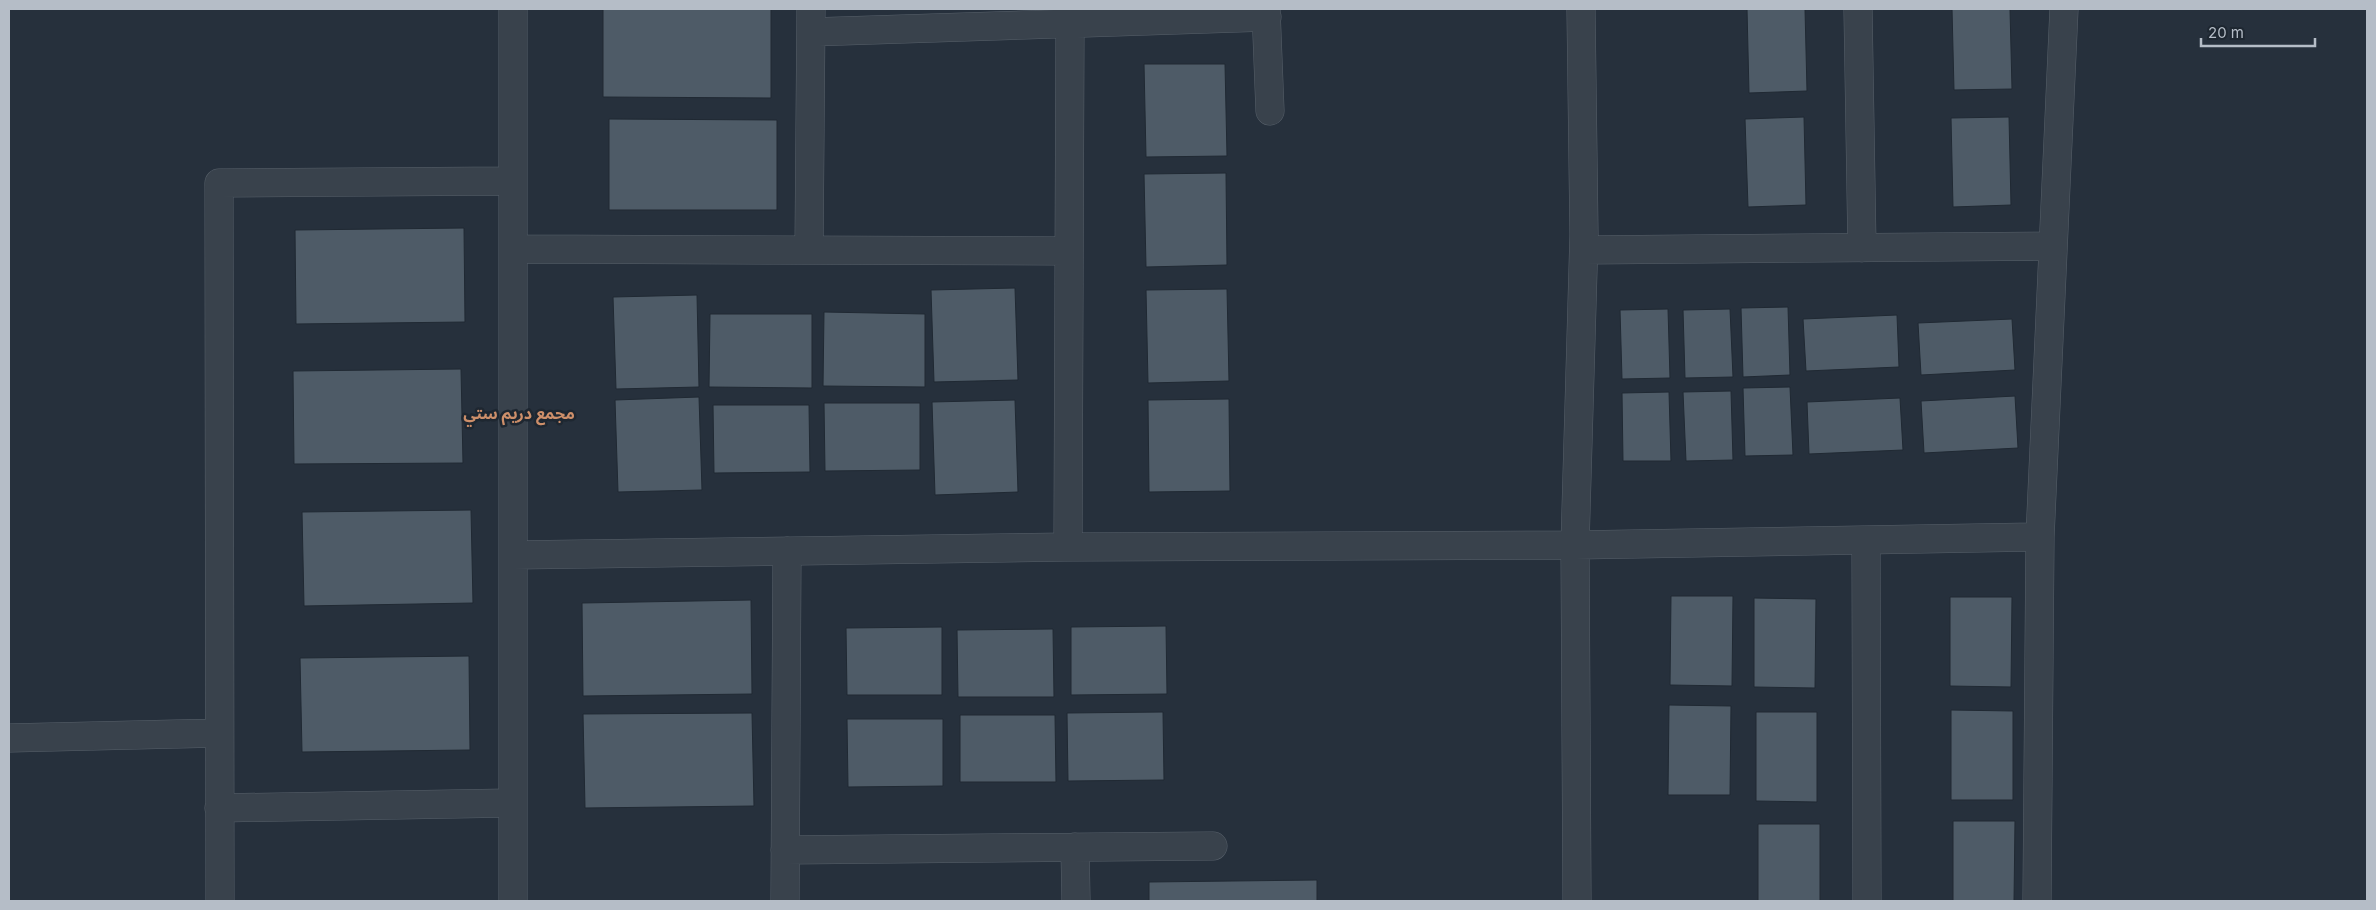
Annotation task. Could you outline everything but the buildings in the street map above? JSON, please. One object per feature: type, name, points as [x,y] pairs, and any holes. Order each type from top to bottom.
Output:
[{"type":"street","points":[[513,9],[513,901]]},
{"type":"street","points":[[1577,901],[1575,545],[1584,250],[1581,9]]},
{"type":"street","points":[[1858,9],[1862,248]]},
{"type":"street","points":[[2037,901],[2040,537],[2064,9]]},
{"type":"street","points":[[809,250],[811,20],[1070,24],[1267,13],[1270,110]]},
{"type":"street","points":[[1068,547],[1070,24]]},
{"type":"street","points":[[220,901],[218,808],[219,183],[513,182]]},
{"type":"street","points":[[1584,250],[2053,246]]},
{"type":"street","points":[[513,249],[1069,252]]},
{"type":"street","points":[[513,555],[1068,547],[1575,545],[2040,537]]},
{"type":"street","points":[[1866,540],[1867,901]]},
{"type":"street","points":[[785,901],[788,551]]},
{"type":"street","points":[[9,738],[218,733]]},
{"type":"street","points":[[218,808],[513,803]]},
{"type":"street","points":[[785,850],[1213,846]]},
{"type":"street","points":[[1076,847],[1076,901]]},
{"type":"district","name":"مجمع دريم ستي","points":[[519,413]]}]
